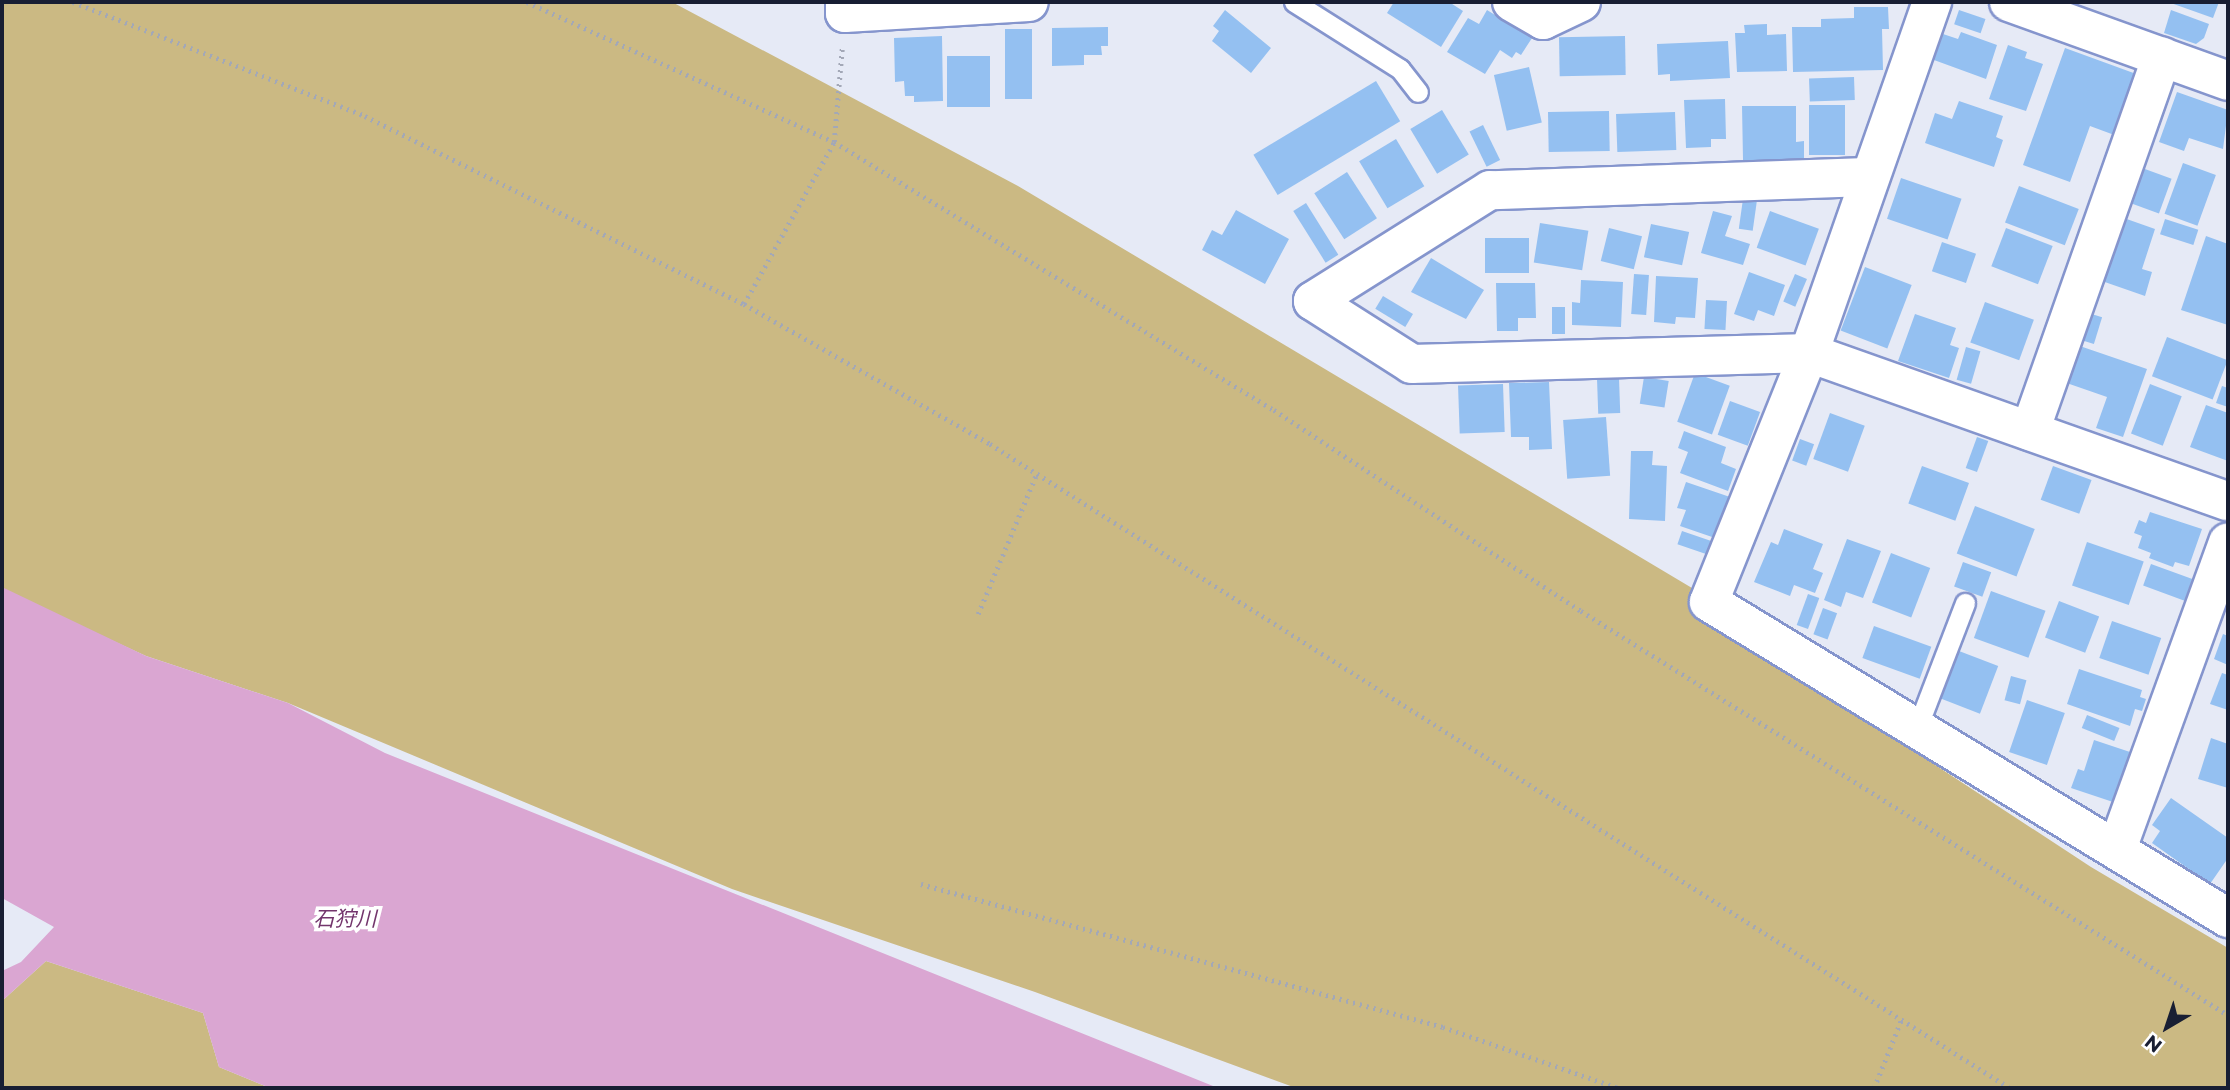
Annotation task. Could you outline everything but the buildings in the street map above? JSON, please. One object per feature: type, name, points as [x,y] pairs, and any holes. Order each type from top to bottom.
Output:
[{"type":"street","points":[[845,8],[1029,2]]},
{"type":"street","points":[[1512,2],[1543,20],[1581,2]]},
{"type":"street","points":[[1932,2],[1809,352],[1709,602],[2228,918]]},
{"type":"street","points":[[2009,2],[2162,57],[2227,76]]},
{"type":"street","points":[[2030,431],[2162,57]]},
{"type":"street","points":[[1869,177],[1490,190],[1313,302],[1412,364],[1809,352],[2228,501]]},
{"type":"street","points":[[2117,849],[2228,543]]},
{"type":"lane","points":[[1294,2],[1399,69],[1418,92]]},
{"type":"lane","points":[[1917,728],[1965,603]]},
{"type":"path","points":[[73,2],[365,116],[744,304],[1037,473],[2010,1088]]},
{"type":"path","points":[[527,2],[834,142],[1262,402],[1581,611],[2228,1015]]},
{"type":"path","points":[[744,304],[834,142],[845,8]]},
{"type":"path","points":[[978,614],[1037,473]]},
{"type":"path","points":[[921,884],[1443,1027],[1618,1088]]},
{"type":"path","points":[[1874,1088],[1902,1018]]},
{"type":"shaded area","points":[[2,2],[672,2],[1018,186],[1697,591],[1697,609],[2091,867],[2228,948],[2228,1088],[1296,1088],[1035,992],[732,889],[288,703],[146,656],[2,590]]},
{"type":"shaded area","points":[[46,961],[203,1013],[219,1067],[270,1088],[2,1088],[2,1001]]},
{"type":"water","name":"石狩川","points":[[2,587],[146,656],[288,703],[385,753],[1218,1088],[270,1088],[219,1067],[203,1013],[46,961],[2,1001],[2,971],[21,962],[54,927],[2,898]]}]
